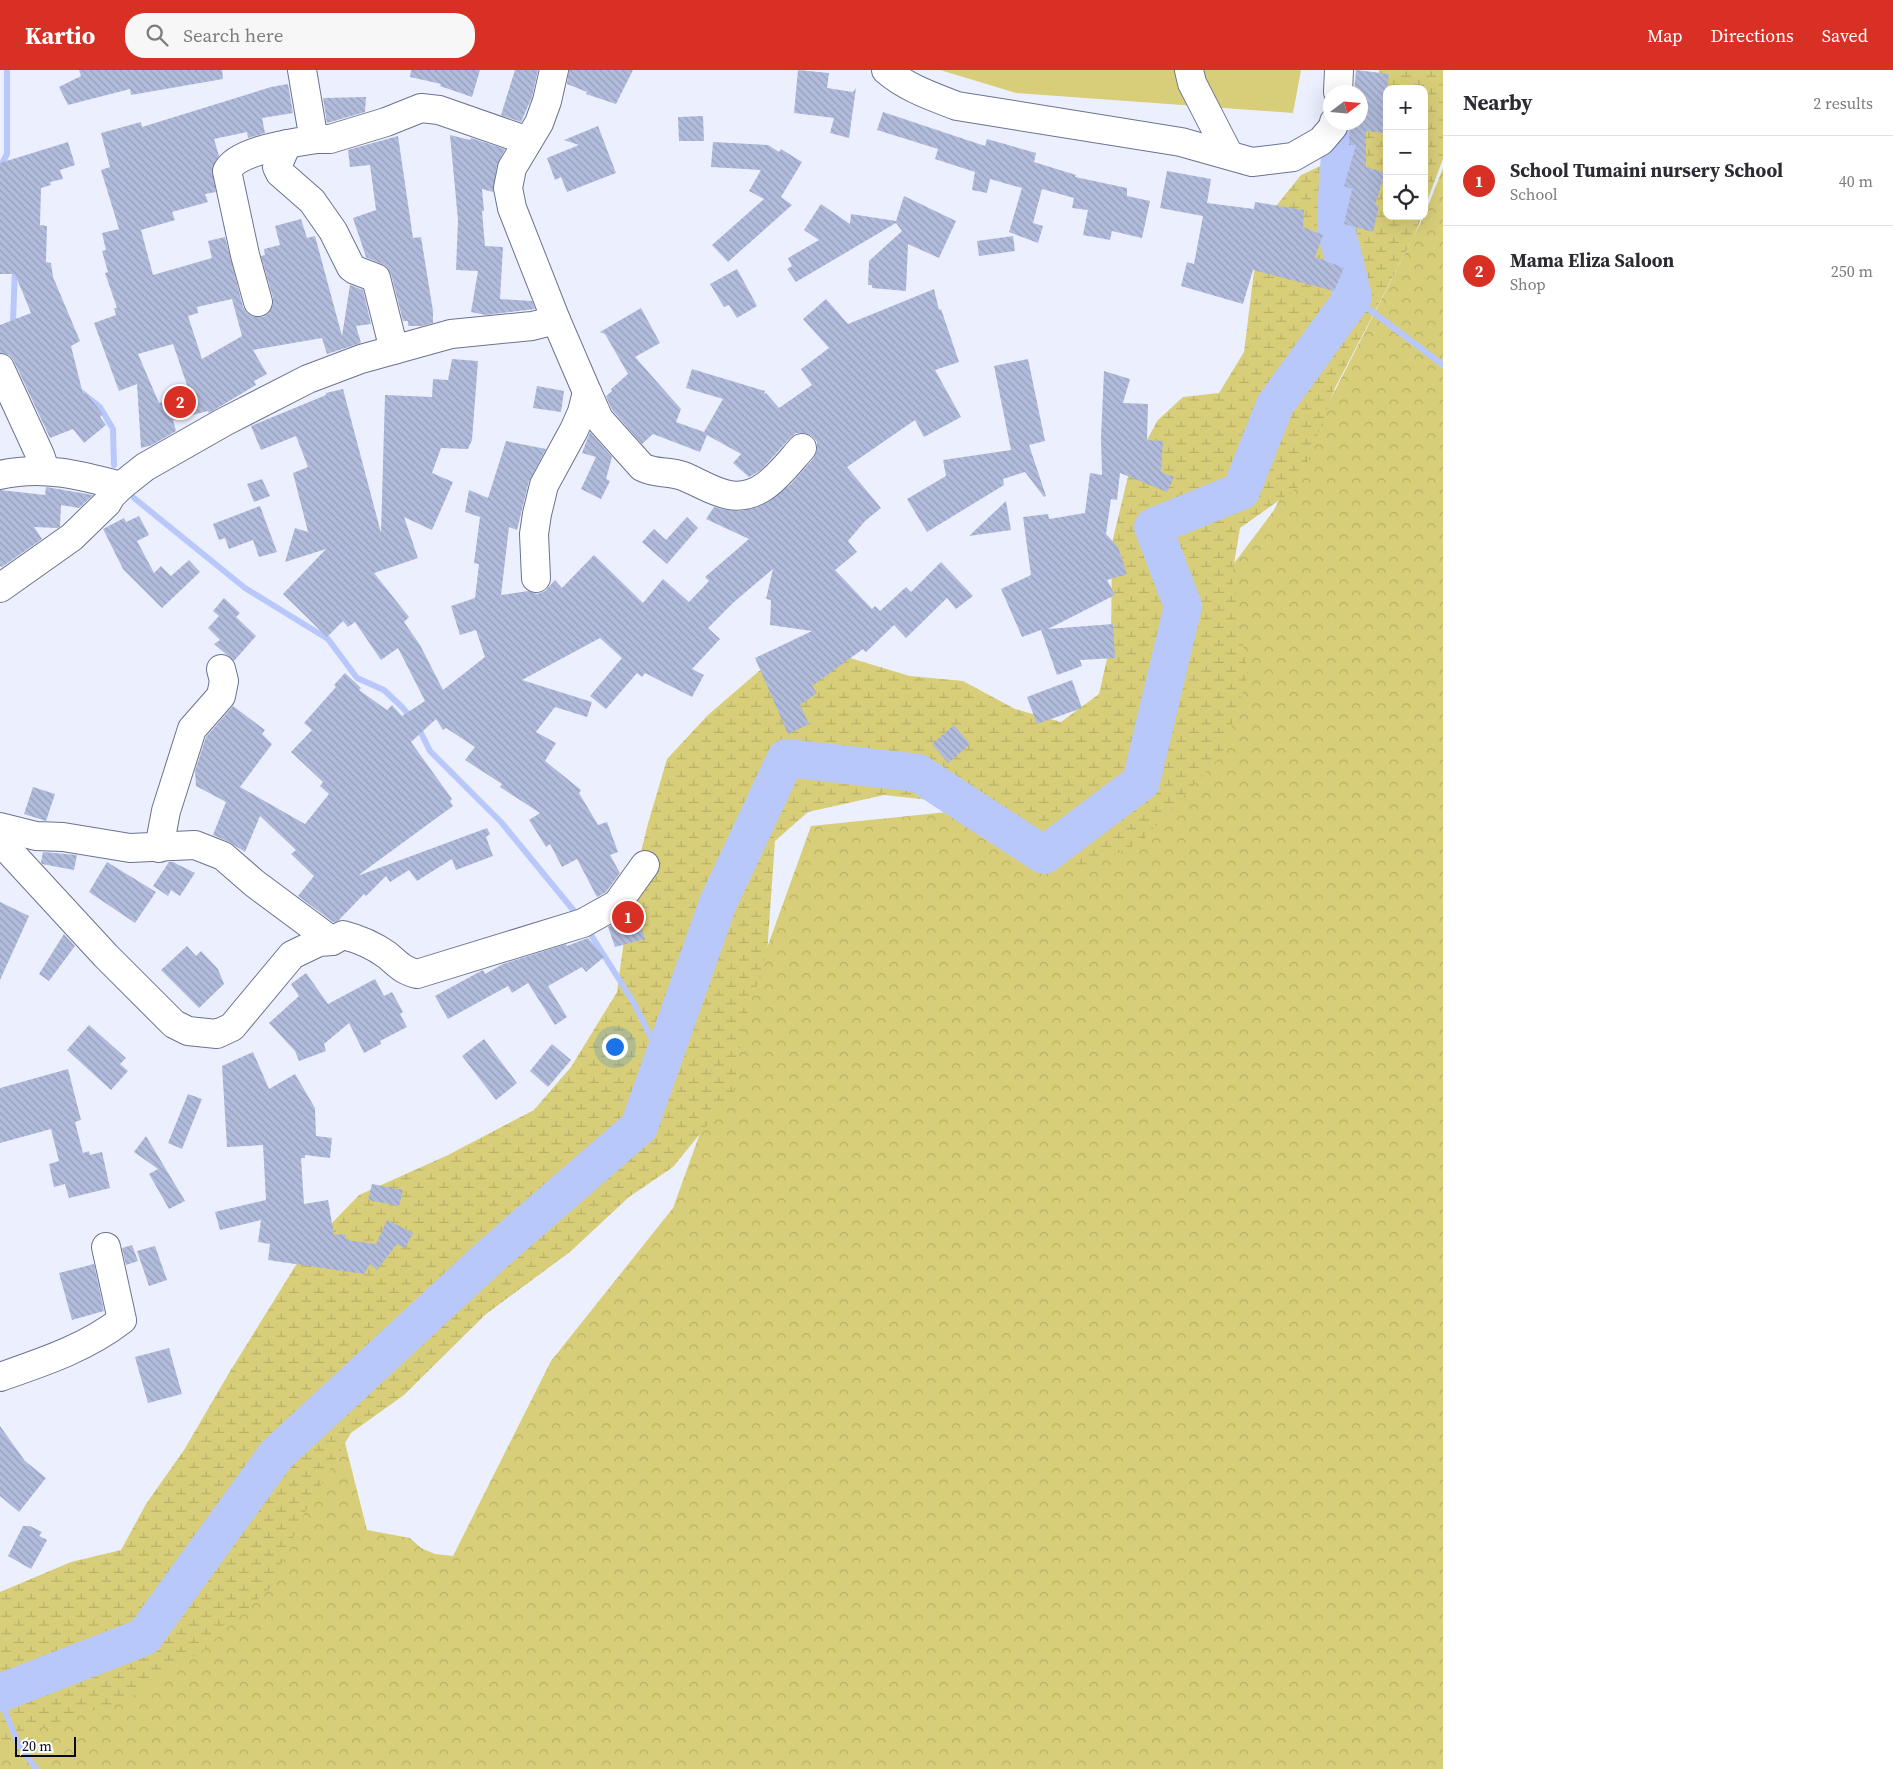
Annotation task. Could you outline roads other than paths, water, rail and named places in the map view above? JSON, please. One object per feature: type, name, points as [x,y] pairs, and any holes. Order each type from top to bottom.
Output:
[{"type":"street","points":[[302,70],[312,129],[316,139]]},
{"type":"street","points":[[554,70],[547,101],[539,123],[512,168],[508,188],[512,208],[556,320],[599,419],[642,467],[651,472],[680,475],[728,495],[757,492],[774,478],[802,448]]},
{"type":"street","points":[[886,70],[900,82],[957,106],[1162,139],[1252,162],[1293,157],[1321,141],[1330,130]]},
{"type":"street","points":[[1189,70],[1192,83],[1229,155]]},
{"type":"street","points":[[1338,70],[1338,85]]},
{"type":"street","points":[[258,302],[245,256],[227,171],[236,161],[248,154],[288,144],[316,139],[330,139],[386,122],[421,108],[439,110],[528,141]]},
{"type":"street","points":[[288,144],[277,167],[280,174],[312,201],[333,231],[351,266],[355,270],[376,278],[394,350]]},
{"type":"street","points":[[0,588],[72,538],[107,503],[120,486],[145,466],[224,422],[308,379],[361,359],[451,334],[532,326],[556,320]]},
{"type":"street","points":[[0,368],[45,470]]},
{"type":"street","points":[[536,578],[534,534],[544,485],[574,430],[582,412],[587,392]]},
{"type":"street","points":[[0,475],[45,470],[78,475],[120,486]]},
{"type":"street","points":[[159,848],[166,811],[192,729],[221,696],[224,682],[221,669]]},
{"type":"street","points":[[0,827],[36,836],[63,837],[130,848],[196,845],[223,856],[254,883],[332,941]]},
{"type":"street","points":[[0,836],[10,852],[106,956],[174,1024],[188,1031],[217,1034],[232,1027],[292,956],[319,942],[332,941],[343,935],[361,940],[386,955],[404,970],[417,974],[583,923],[617,904],[645,865]]},
{"type":"street","points":[[0,1377],[57,1358],[108,1331],[122,1320],[106,1247]]},
{"type":"waterway","points":[[0,167],[7,154],[7,70]]},
{"type":"waterway","points":[[0,1693],[144,1637],[276,1455],[495,1252],[639,1127],[718,903],[786,758],[918,773],[1044,855],[1141,782],[1183,606],[1153,527],[1241,491],[1275,405],[1353,297],[1336,228],[1338,176],[1343,130]]},
{"type":"waterway","points":[[15,267],[13,323],[18,323]]},
{"type":"waterway","points":[[1353,297],[1443,365]]},
{"type":"waterway","points":[[76,388],[100,407],[113,429],[114,465]]},
{"type":"waterway","points":[[134,498],[245,588],[328,639],[357,678],[384,690],[412,719]]},
{"type":"waterway","points":[[418,727],[430,751],[501,822],[579,917]]},
{"type":"waterway","points":[[586,927],[634,1003],[662,1060]]},
{"type":"waterway","points":[[0,1700],[18,1743],[36,1769]]},
{"type":"place","name":"Mama Eliza Saloon","points":[[180,402]]},
{"type":"place","name":"School Tumaini nursery School","points":[[628,917]]}]
